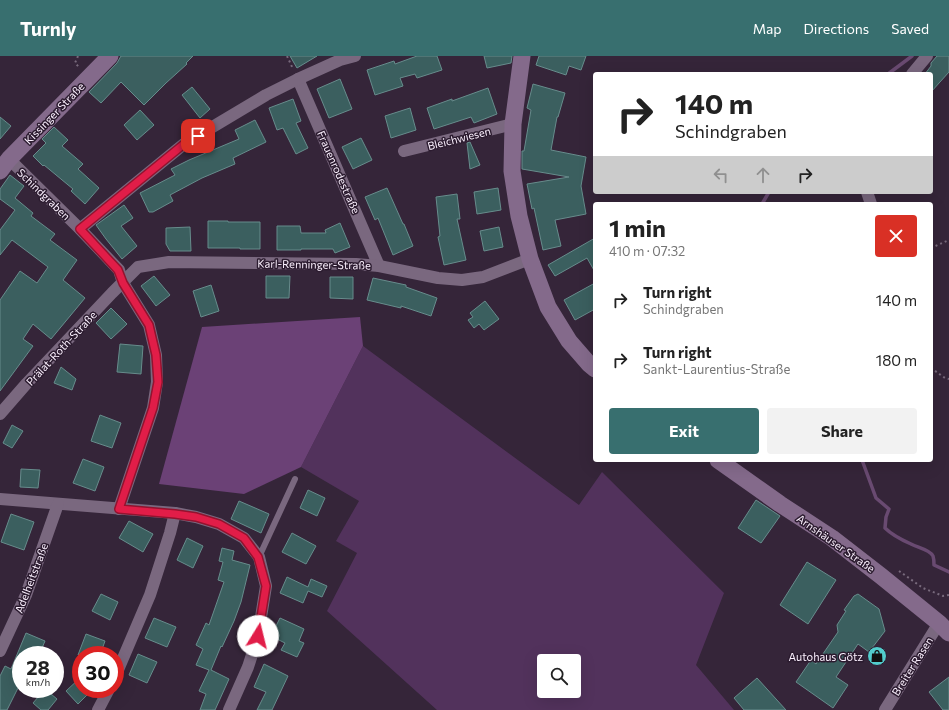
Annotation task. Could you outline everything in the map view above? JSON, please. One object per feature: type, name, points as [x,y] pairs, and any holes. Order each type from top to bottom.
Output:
[{"type":"street","name":"Kissinger Straße","points":[[4,165],[110,56]]},
{"type":"street","points":[[80,229],[184,144],[266,95],[340,60],[355,56]]},
{"type":"street","points":[[522,56],[513,124],[512,171],[519,216],[530,259],[548,307],[569,341],[593,367]]},
{"type":"street","points":[[914,72],[927,56]]},
{"type":"street","name":"Frauenrodestraße","points":[[298,79],[379,266]]},
{"type":"street","name":"Bleichwiesen","points":[[404,151],[513,124]]},
{"type":"street","name":"Schindgraben","points":[[4,165],[80,229],[118,270],[123,283],[149,325],[156,355],[158,382],[153,408],[119,509]]},
{"type":"street","name":"Karl-Renninger-Straße","points":[[123,283],[138,267],[169,262],[356,264],[379,266],[438,278],[462,280],[483,276],[530,259]]},
{"type":"street","name":"Prälat-Roth-Straße","points":[[0,414],[123,283]]},
{"type":"street","name":"Arnshäuser Straße","points":[[721,462],[780,504],[832,538],[944,628]]},
{"type":"street","points":[[0,499],[196,517],[219,524],[244,538],[258,557],[266,586],[258,636],[248,667],[230,710]]},
{"type":"street","name":"Adelheitstraße","points":[[0,651],[26,594],[58,504]]},
{"type":"street","points":[[124,655],[150,595],[175,514]]},
{"type":"street","name":"Breiter Rasen","points":[[885,710],[944,628]]},
{"type":"street","points":[[98,710],[104,698]]},
{"type":"lane","points":[[258,557],[295,479]]},
{"type":"path","points":[[933,247],[949,240]]},
{"type":"path","points":[[933,369],[949,379]]},
{"type":"shaded area","points":[[360,317],[363,346],[301,467],[244,494],[159,484],[202,327]]},
{"type":"shaded area","points":[[363,346],[579,505],[602,472],[724,593],[696,665],[734,710],[437,710],[327,611],[357,553],[336,541],[359,501],[301,467]]},
{"type":"building","points":[[121,56],[193,56],[186,63],[187,64],[144,105],[121,82],[101,103],[89,92],[117,63]]},
{"type":"building","points":[[290,56],[317,56],[297,68]]},
{"type":"building","points":[[417,56],[437,56],[442,70],[417,78],[415,74],[400,78],[403,86],[375,95],[367,70],[394,61],[395,64]]},
{"type":"building","points":[[484,56],[512,56],[511,63],[487,68]]},
{"type":"building","points":[[539,56],[586,56],[581,70],[569,66],[566,75],[536,65]]},
{"type":"building","points":[[937,56],[949,56],[949,72],[933,90],[933,72],[926,72],[931,66],[931,63]]},
{"type":"building","points":[[340,79],[352,109],[329,118],[317,89]]},
{"type":"building","points":[[533,84],[565,93],[557,117],[551,150],[586,157],[581,186],[586,214],[555,220],[561,246],[543,250],[527,184],[569,177],[522,169],[522,151],[524,151],[531,110],[527,108]]},
{"type":"building","points":[[192,87],[210,109],[200,118],[182,95]]},
{"type":"building","points":[[488,88],[497,114],[474,123],[471,117],[434,129],[427,108]]},
{"type":"building","points":[[293,99],[301,121],[296,123],[308,148],[296,154],[283,128],[277,130],[269,108]]},
{"type":"building","points":[[410,108],[416,130],[391,138],[385,116]]},
{"type":"building","points":[[140,110],[154,125],[137,140],[124,125]]},
{"type":"building","points":[[0,117],[11,126],[0,139]]},
{"type":"building","points":[[255,120],[266,142],[233,158],[235,164],[202,178],[170,195],[173,201],[153,212],[149,212],[140,193],[175,175],[171,169],[239,139],[235,130]]},
{"type":"building","points":[[54,127],[68,140],[62,146],[83,164],[78,169],[99,188],[85,204],[71,191],[73,189],[44,165],[43,166],[33,156],[46,143],[42,139]]},
{"type":"building","points":[[361,138],[372,160],[353,169],[342,147]]},
{"type":"building","points":[[470,142],[480,165],[470,169],[467,143]]},
{"type":"building","points":[[10,175],[24,186],[15,198],[33,213],[31,216],[55,234],[50,240],[77,260],[63,280],[85,298],[51,339],[33,324],[23,339],[33,346],[0,391],[0,300],[20,271],[37,283],[48,267],[12,240],[0,255],[0,230],[15,210],[0,199],[0,189]]},
{"type":"building","points":[[387,188],[413,246],[393,255],[378,218],[375,220],[365,197]]},
{"type":"building","points":[[498,188],[501,210],[477,214],[474,192]]},
{"type":"building","points":[[457,194],[460,219],[457,219],[466,260],[444,265],[438,237],[440,236],[436,197]]},
{"type":"building","points":[[124,205],[133,218],[121,226],[137,246],[122,259],[96,225]]},
{"type":"building","points":[[208,221],[260,222],[260,249],[208,248]]},
{"type":"building","points":[[340,223],[350,247],[335,253],[333,249],[277,250],[277,226],[300,226],[301,233],[326,233],[325,230]]},
{"type":"building","points":[[190,227],[191,251],[170,251],[166,244],[166,228]]},
{"type":"building","points":[[499,227],[503,247],[484,251],[480,231]]},
{"type":"building","points":[[593,239],[593,268],[587,258],[555,276],[548,265]]},
{"type":"building","points":[[154,276],[170,295],[156,306],[141,286]]},
{"type":"building","points":[[266,276],[290,276],[289,298],[266,298]]},
{"type":"building","points":[[330,277],[353,277],[353,299],[330,298]]},
{"type":"building","points":[[373,278],[406,285],[406,287],[437,298],[431,316],[401,306],[401,308],[367,300]]},
{"type":"building","points":[[593,284],[593,310],[575,320],[564,300]]},
{"type":"building","points":[[211,285],[219,311],[201,317],[193,291]]},
{"type":"building","points":[[485,301],[499,319],[484,330],[479,324],[474,328],[468,320],[473,317],[470,313]]},
{"type":"building","points":[[111,308],[127,324],[111,339],[96,323]]},
{"type":"building","points":[[120,344],[143,346],[141,374],[117,372]]},
{"type":"building","points":[[61,367],[76,379],[72,390],[54,383]]},
{"type":"building","points":[[100,415],[121,423],[112,448],[91,441]]},
{"type":"building","points":[[12,425],[23,431],[12,448],[3,443]]},
{"type":"building","points":[[83,459],[104,467],[95,491],[73,483]]},
{"type":"building","points":[[21,469],[40,470],[38,488],[20,487]]},
{"type":"building","points":[[308,490],[325,498],[317,516],[300,508]]},
{"type":"building","points":[[756,500],[780,516],[761,543],[738,528]]},
{"type":"building","points":[[239,501],[269,514],[261,533],[231,519]]},
{"type":"building","points":[[11,514],[34,522],[24,550],[1,542]]},
{"type":"building","points":[[129,521],[153,534],[143,552],[119,538]]},
{"type":"building","points":[[292,533],[316,546],[306,564],[282,552]]},
{"type":"building","points":[[187,538],[203,546],[193,568],[177,560]]},
{"type":"building","points":[[222,548],[234,551],[232,560],[250,565],[241,602],[234,621],[211,670],[229,679],[215,710],[200,710],[206,694],[199,691],[209,670],[196,665],[203,649],[196,645],[206,623],[209,625],[224,582],[218,580],[223,562],[219,561]]},
{"type":"building","points":[[807,562],[836,580],[808,624],[780,605]]},
{"type":"building","points":[[287,577],[308,587],[311,579],[327,586],[322,597],[308,591],[303,603],[280,593]]},
{"type":"building","points":[[101,594],[118,602],[110,620],[92,611]]},
{"type":"building","points":[[858,594],[879,609],[885,631],[869,652],[858,644],[836,677],[848,685],[833,708],[796,682],[811,660],[816,664],[838,632],[837,625],[846,611],[844,610],[854,596]]},
{"type":"building","points":[[154,618],[176,627],[167,647],[145,638]]},
{"type":"building","points":[[280,618],[304,629],[299,641],[304,643],[297,657],[281,650],[285,643],[271,636]]},
{"type":"building","points":[[26,633],[45,641],[43,646],[21,646]]},
{"type":"building","points":[[86,634],[105,641],[103,646],[81,646]]},
{"type":"building","points":[[138,654],[157,662],[147,683],[129,675]]},
{"type":"building","points":[[264,664],[288,676],[272,710],[257,710],[266,692],[254,687]]},
{"type":"building","points":[[5,666],[11,669],[12,667],[13,698],[7,710],[0,710],[0,676]]},
{"type":"building","points":[[949,677],[949,710],[943,710],[929,692]]},
{"type":"building","points":[[757,678],[786,710],[744,710],[734,698]]},
{"type":"building","points":[[72,685],[72,698],[66,691]]},
{"type":"building","points":[[37,698],[57,699],[48,710],[41,710],[33,703]]},
{"type":"building","points":[[72,698],[84,698],[78,704]]},
{"type":"waterway","points":[[891,72],[912,56]]},
{"type":"waterway","points":[[763,202],[768,194]]},
{"type":"waterway","points":[[863,462],[876,498],[889,509],[886,517],[885,528],[901,539],[929,552],[933,556],[934,565],[949,572]]},
{"type":"place","name":"Autohaus Götz","points":[[877,656]]},
{"type":"route","points":[[198,136],[184,144],[80,229],[118,270],[123,283],[149,325],[156,355],[158,382],[153,408],[119,509],[196,517],[219,524],[244,538],[258,557],[266,586],[258,636]]}]
